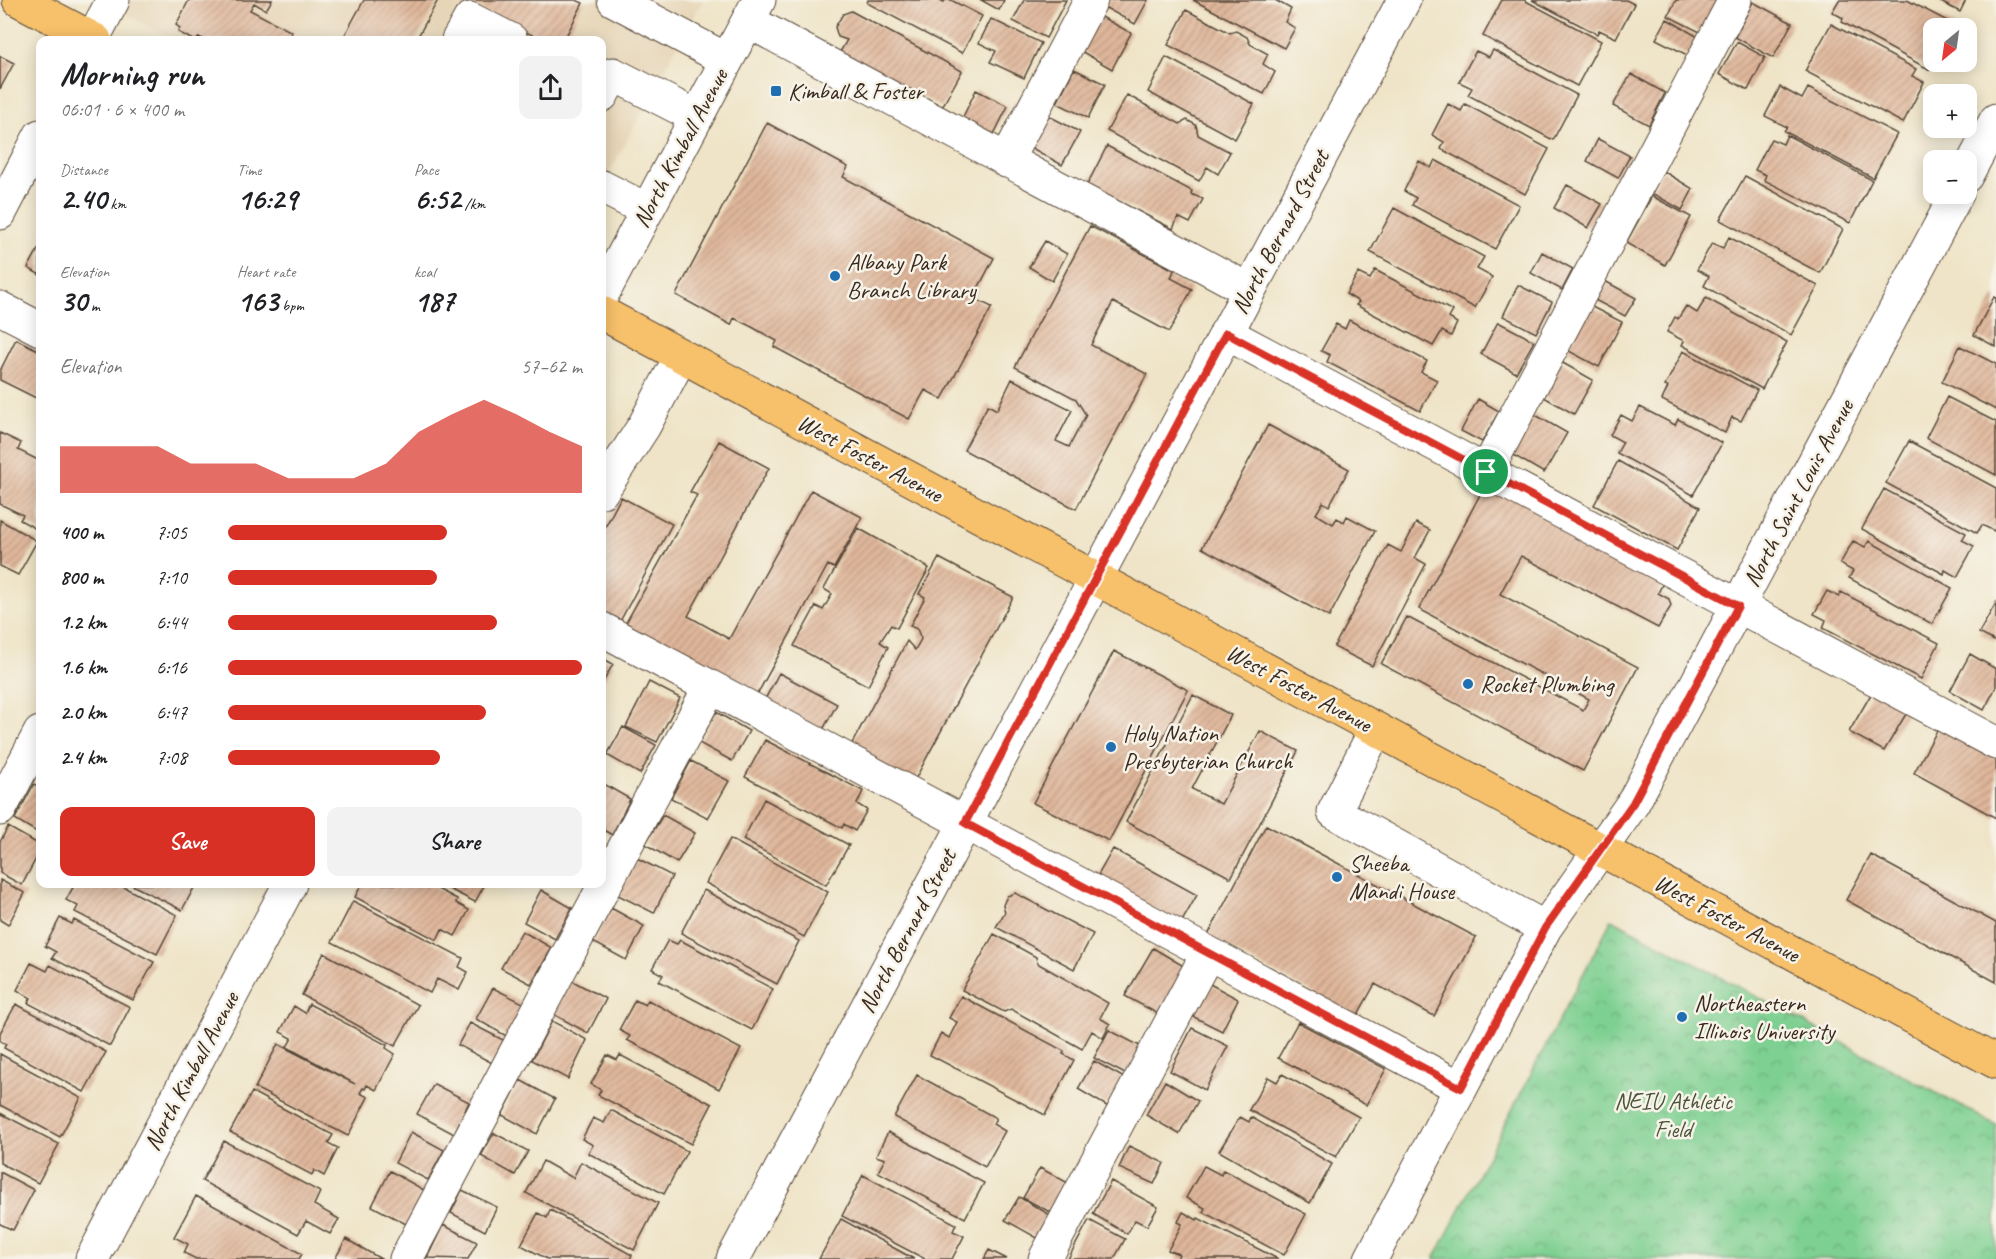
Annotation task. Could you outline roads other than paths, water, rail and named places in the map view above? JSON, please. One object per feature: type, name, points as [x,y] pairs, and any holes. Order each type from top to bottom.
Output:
[{"type":"main road","points":[[19,0],[86,36]]},
{"type":"main road","name":"West Foster Avenue","points":[[606,315],[1996,1062]]},
{"type":"street","points":[[95,36],[113,0]]},
{"type":"street","points":[[614,0],[727,60]]},
{"type":"street","points":[[1006,161],[1091,0]]},
{"type":"street","name":"North Bernard Street","points":[[733,1259],[1404,0]]},
{"type":"street","points":[[1486,472],[1735,0]]},
{"type":"street","points":[[754,10],[1006,161],[1249,290]]},
{"type":"street","name":"North Kimball Avenue","points":[[606,287],[754,10]]},
{"type":"street","points":[[460,36],[470,19],[503,36]]},
{"type":"street","points":[[606,81],[697,117]]},
{"type":"street","points":[[1977,155],[1996,120]]},
{"type":"street","points":[[0,213],[36,144]]},
{"type":"street","points":[[606,189],[647,210]]},
{"type":"street","name":"North Saint Louis Avenue","points":[[1371,1259],[1545,928],[1633,803],[1952,204]]},
{"type":"street","points":[[0,308],[36,327]]},
{"type":"street","points":[[1226,333],[1738,606],[1993,733]]},
{"type":"street","points":[[606,484],[644,426],[681,356]]},
{"type":"street","points":[[606,631],[1461,1088]]},
{"type":"street","points":[[606,883],[710,687]]},
{"type":"street","points":[[1376,729],[1334,812],[1545,928]]},
{"type":"street","points":[[0,809],[36,741]]},
{"type":"street","name":"North Kimball Avenue","points":[[92,1259],[288,888]]},
{"type":"street","points":[[406,1259],[603,888]]},
{"type":"street","points":[[1045,1259],[1208,953]]},
{"type":"place","name":"Kimball & Foster","points":[[776,91]]},
{"type":"place","name":"Albany Park Branch Library","points":[[835,276]]},
{"type":"place","name":"Rocket Plumbing","points":[[1468,684]]},
{"type":"place","name":"Holy Nation Presbyterian Church","points":[[1111,747]]},
{"type":"place","name":"Sheeba Mandi House","points":[[1337,877]]},
{"type":"place","name":"Northeastern Illinois University","points":[[1682,1017]]},
{"type":"park label","name":"NEIU Athletic Field","points":[[1673,1115]]}]
